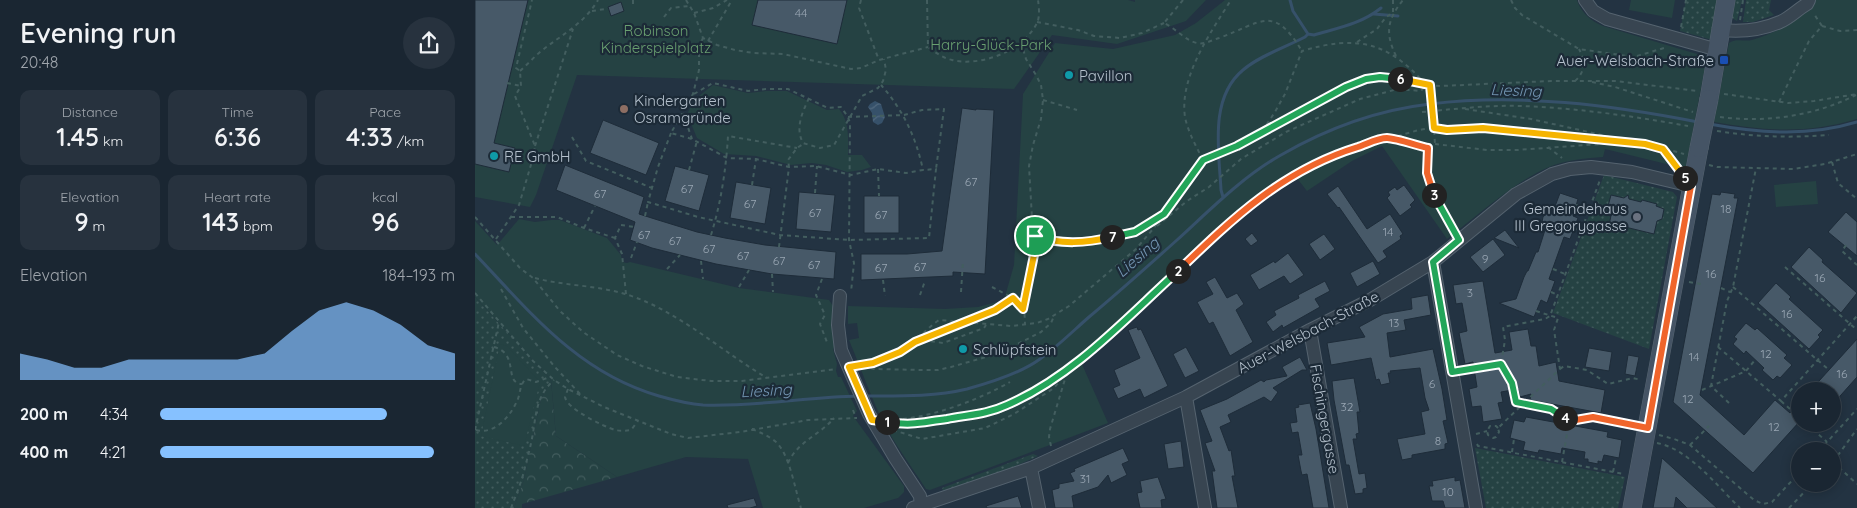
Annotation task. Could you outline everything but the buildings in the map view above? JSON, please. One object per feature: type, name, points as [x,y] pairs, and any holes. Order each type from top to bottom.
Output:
[{"type":"street","points":[[1585,0],[1602,17],[1718,50]]},
{"type":"street","points":[[1632,508],[1718,50],[1729,31],[1727,0]]},
{"type":"street","points":[[1729,31],[1765,27],[1782,22],[1808,2]]},
{"type":"street","name":"Auer-Welsbach-Straße","points":[[918,507],[1031,468],[1186,397],[1370,300],[1433,262],[1516,194],[1552,174],[1570,169],[1604,168],[1632,172],[1691,186]]},
{"type":"street","points":[[1433,262],[1476,508]]},
{"type":"street","points":[[845,296],[838,325],[841,350],[872,420],[920,496],[918,507]]},
{"type":"street","name":"Fischingergasse","points":[[1310,330],[1341,508]]},
{"type":"street","points":[[1186,397],[1205,508]]},
{"type":"street","points":[[1031,468],[1039,508]]},
{"type":"path","points":[[531,0],[516,68],[520,71],[521,86],[515,96],[535,146]]},
{"type":"path","points":[[520,71],[540,52],[573,29],[592,11],[598,0]]},
{"type":"path","points":[[633,0],[633,8]]},
{"type":"path","points":[[645,216],[652,188],[671,133],[693,94],[699,70],[699,46],[703,38],[694,12],[686,0]]},
{"type":"path","points":[[694,12],[713,8],[727,0]]},
{"type":"path","points":[[708,40],[732,0]]},
{"type":"path","points":[[861,0],[859,8],[879,60]]},
{"type":"path","points":[[927,0],[928,48]]},
{"type":"path","points":[[928,48],[939,56],[951,60],[970,62],[995,56],[1021,42],[1037,22],[1038,0]]},
{"type":"path","points":[[1037,22],[1078,30],[1094,36],[1120,38],[1142,33],[1165,23],[1183,0]]},
{"type":"path","points":[[1203,160],[1185,118],[1185,106],[1192,72],[1203,44],[1231,0]]},
{"type":"path","points":[[1393,0],[1389,35],[1396,56]]},
{"type":"path","points":[[1355,43],[1377,29],[1403,0]]},
{"type":"path","points":[[1511,0],[1515,8],[1522,14],[1569,41],[1579,49],[1634,57],[1664,48],[1674,38],[1686,0]]},
{"type":"path","points":[[1729,31],[1743,0]]},
{"type":"path","points":[[1808,2],[1822,26],[1840,31],[1857,30]]},
{"type":"path","points":[[664,17],[671,8],[689,6]]},
{"type":"path","points":[[592,11],[605,9]]},
{"type":"path","points":[[1165,23],[1192,42],[1203,44],[1270,20],[1282,24],[1302,51]]},
{"type":"path","points":[[1779,102],[1809,42],[1822,26]]},
{"type":"path","points":[[496,239],[519,205],[535,146],[573,29]]},
{"type":"path","points":[[703,38],[717,45],[740,51],[783,54],[851,69],[861,68],[879,60],[928,48]]},
{"type":"path","points":[[1021,42],[1026,59],[1041,85],[1043,100],[1041,119],[1029,166],[1035,236],[1034,255],[1023,309],[1025,325]]},
{"type":"path","points":[[1302,51],[1327,44],[1355,43],[1378,47],[1396,56],[1426,85]]},
{"type":"path","points":[[1575,81],[1583,71],[1584,66],[1579,49]]},
{"type":"path","points":[[1260,133],[1285,94],[1302,51]]},
{"type":"path","points":[[779,247],[789,167],[787,160],[803,144],[820,148],[833,145],[862,96],[881,85],[886,70],[884,59]]},
{"type":"path","points":[[475,217],[521,268],[533,278],[560,311],[583,332],[617,355],[642,366],[677,377],[711,381],[742,381],[850,372],[862,365],[873,363],[900,352],[915,342],[929,326],[939,320],[986,325],[1025,325],[1037,323],[1054,316],[1069,306],[1136,249],[1153,229],[1203,160],[1237,146],[1346,87],[1366,79],[1392,77],[1426,85],[1616,81],[1709,95],[1779,102],[1814,101],[1857,94]]},
{"type":"path","points":[[507,83],[521,86]]},
{"type":"path","points":[[693,94],[713,83],[748,91],[787,89],[828,108],[841,107],[849,117],[851,175],[849,240],[854,264],[845,296]]},
{"type":"path","points":[[881,85],[904,115],[905,121],[914,136],[923,170]]},
{"type":"path","points":[[1153,229],[1187,201],[1209,187],[1241,159],[1286,132],[1360,99],[1398,89],[1421,91],[1426,85]]},
{"type":"path","points":[[1430,85],[1435,144]]},
{"type":"path","points":[[803,144],[799,136],[801,116],[809,98]]},
{"type":"path","points":[[1043,100],[1077,110]]},
{"type":"path","points":[[1422,112],[1459,108],[1519,106],[1627,115],[1691,126]]},
{"type":"path","points":[[1459,108],[1531,119],[1663,149],[1698,153],[1709,165],[1717,166],[1793,169],[1832,162],[1857,154]]},
{"type":"path","points":[[648,202],[715,221],[780,235],[849,240],[929,238],[944,109],[922,110],[904,115],[849,117]]},
{"type":"path","points":[[683,113],[692,138]]},
{"type":"path","points":[[475,293],[533,361],[554,380],[583,397],[671,434],[689,438],[752,430],[790,422],[835,418],[856,418],[907,425],[979,415],[1007,406],[1023,397],[1072,366],[1105,338],[1240,213],[1267,192],[1303,170],[1348,150],[1387,138],[1434,128],[1447,130],[1483,128],[1614,142]]},
{"type":"path","points":[[1709,129],[1745,136],[1792,138],[1829,135]]},
{"type":"path","points":[[671,133],[692,138],[727,158],[756,159],[789,167],[817,166],[851,175],[878,170],[906,173],[936,169]]},
{"type":"path","points":[[711,235],[727,158],[728,136],[797,148]]},
{"type":"path","points":[[572,137],[586,160],[652,188]]},
{"type":"path","points":[[1387,138],[1428,148],[1435,144],[1487,150],[1629,142]]},
{"type":"path","points":[[689,170],[697,141]]},
{"type":"path","points":[[1548,147],[1564,160],[1570,169]]},
{"type":"path","points":[[1428,148],[1427,173],[1430,186],[1459,240]]},
{"type":"path","points":[[1663,149],[1691,186]]},
{"type":"path","points":[[752,185],[756,159]]},
{"type":"path","points":[[1832,162],[1838,183],[1857,200]]},
{"type":"path","points":[[815,193],[817,166]]},
{"type":"path","points":[[1604,168],[1550,316],[1545,319],[1503,327],[1505,340],[1501,364],[1512,383],[1516,402],[1551,409],[1570,421],[1593,417],[1690,445],[1754,500],[1763,504],[1772,502],[1791,482]]},
{"type":"path","points":[[1711,386],[1727,302],[1733,287],[1756,168]]},
{"type":"path","points":[[878,170],[879,196]]},
{"type":"path","points":[[1576,205],[1589,210]]},
{"type":"path","points":[[584,228],[595,206]]},
{"type":"path","points":[[1035,236],[1053,242],[1081,242],[1109,238],[1135,232],[1164,214]]},
{"type":"path","points":[[511,217],[557,217],[615,238],[623,254],[627,294]]},
{"type":"path","points":[[615,238],[621,225],[634,227]]},
{"type":"path","points":[[1575,228],[1581,231]]},
{"type":"path","points":[[631,258],[637,242]]},
{"type":"path","points":[[1847,245],[1842,251],[1857,265]]},
{"type":"path","points":[[667,269],[680,255]]},
{"type":"path","points":[[701,260],[703,279]]},
{"type":"path","points":[[961,292],[963,261]]},
{"type":"path","points":[[1785,266],[1857,330]]},
{"type":"path","points":[[1553,269],[1565,274]]},
{"type":"path","points":[[739,287],[749,270]]},
{"type":"path","points":[[772,274],[773,292]]},
{"type":"path","points":[[533,278],[627,294],[673,316],[732,357],[767,378]]},
{"type":"path","points":[[816,295],[822,279]]},
{"type":"path","points":[[883,280],[885,296]]},
{"type":"path","points":[[920,295],[925,281]]},
{"type":"path","points":[[992,287],[1013,298],[1023,309]]},
{"type":"path","points":[[1733,287],[1829,370]]},
{"type":"path","points":[[1721,288],[1730,292]]},
{"type":"path","points":[[501,289],[523,328],[554,366],[583,397]]},
{"type":"path","points":[[1551,292],[1558,295]]},
{"type":"path","points":[[920,341],[995,310],[1013,298]]},
{"type":"path","points":[[1536,312],[1558,318],[1554,330],[1560,369]]},
{"type":"path","points":[[862,365],[874,370],[931,370],[951,367],[1000,353],[1041,332],[1051,323],[1054,316]]},
{"type":"path","points":[[1781,401],[1857,316]]},
{"type":"path","points":[[499,322],[475,430],[482,432],[490,430],[510,414],[518,400],[522,384],[526,379],[536,382],[550,377]]},
{"type":"path","points":[[915,342],[927,340],[943,343],[984,328],[986,325]]},
{"type":"path","points":[[493,347],[505,352],[514,381],[522,384]]},
{"type":"path","points":[[1718,347],[1791,410]]},
{"type":"path","points":[[1702,390],[1746,371],[1755,360]]},
{"type":"path","points":[[1452,372],[1507,362]]},
{"type":"path","points":[[872,420],[923,439],[985,428],[1030,404],[1054,388],[1072,366]]},
{"type":"path","points":[[1487,432],[1487,435],[1493,438],[1499,435],[1499,428],[1564,366],[1587,370],[1608,384],[1633,378],[1655,383]]},
{"type":"path","points":[[1050,443],[1050,429],[1065,376]]},
{"type":"path","points":[[511,508],[525,470],[533,432],[533,421],[546,388],[554,380]]},
{"type":"path","points":[[1608,384],[1609,380]]},
{"type":"path","points":[[872,420],[905,418],[937,411],[989,394],[1010,382]]},
{"type":"path","points":[[1711,386],[1729,403]]},
{"type":"path","points":[[568,389],[565,398],[566,402],[586,416],[614,429],[631,430],[639,421]]},
{"type":"path","points":[[1816,432],[1827,442],[1857,409]]},
{"type":"path","points":[[853,410],[856,418]]},
{"type":"path","points":[[586,416],[588,412]]},
{"type":"path","points":[[1561,462],[1570,417]]},
{"type":"path","points":[[788,464],[794,452],[835,418]]},
{"type":"path","points":[[1487,432],[1490,426],[1499,428]]},
{"type":"path","points":[[1690,445],[1709,426]]},
{"type":"path","points":[[1841,451],[1857,429]]},
{"type":"path","points":[[752,430],[768,435],[778,443],[788,464],[801,508]]},
{"type":"path","points":[[1463,436],[1487,432]]},
{"type":"path","points":[[1476,434],[1478,446],[1613,472],[1637,479]]},
{"type":"path","points":[[1647,434],[1674,447],[1694,462],[1740,508]]},
{"type":"path","points":[[1512,452],[1514,439]]},
{"type":"path","points":[[1613,472],[1616,458]]},
{"type":"path","points":[[1592,468],[1593,463]]},
{"type":"path","points":[[1841,469],[1857,484]]},
{"type":"path","points":[[1789,508],[1804,492]]},
{"type":"green space","name":"Harry-Glück-Park","points":[[528,0],[758,0],[753,25],[836,44],[847,0],[1128,0],[1135,2],[1135,0],[1206,0],[1186,21],[1117,44],[1052,35],[1014,89],[577,75],[536,195],[530,207],[475,197],[475,134],[510,75]]},
{"type":"green space","points":[[1225,0],[1577,0],[1587,16],[1603,26],[1707,57],[1686,166],[1683,168],[1605,149],[1603,157],[1560,163],[1527,178],[1447,239],[1382,146],[1352,161],[1307,191],[1296,177],[1242,216],[1081,362],[1108,423],[930,490],[926,489],[881,418],[849,340],[859,338],[857,323],[848,324],[848,306],[945,309],[978,307],[1004,300],[1014,265],[1023,94],[1055,43],[1113,49],[1175,35],[1196,23]]},
{"type":"green space","points":[[1631,0],[1675,0],[1672,18],[1629,10]]},
{"type":"green space","points":[[1686,0],[1721,0],[1714,35],[1709,39],[1680,31]]},
{"type":"green space","points":[[1732,0],[1742,0],[1737,21],[1732,18]]},
{"type":"green space","points":[[1746,0],[1771,0],[1769,10],[1774,15],[1753,22],[1743,22]]},
{"type":"green space","points":[[1816,0],[1857,0],[1857,119],[1821,127],[1786,130],[1714,122],[1729,43],[1752,40],[1779,30],[1804,14]]},
{"type":"green space","points":[[713,85],[748,93],[787,91],[827,110],[839,109],[847,125],[848,155],[862,155],[871,167],[847,172],[826,165],[812,163],[791,165],[756,156],[724,154],[697,138],[687,114],[695,99]]},
{"type":"green space","points":[[1604,175],[1673,192],[1677,197],[1649,349],[1553,313]]},
{"type":"green space","points":[[1816,181],[1818,204],[1776,207],[1774,185]]},
{"type":"green space","points":[[519,219],[535,222],[560,220],[607,238],[621,255],[622,262],[630,262],[739,288],[829,300],[833,306],[836,345],[833,349],[837,364],[836,371],[838,377],[841,377],[857,411],[853,416],[904,486],[904,492],[898,498],[864,508],[763,508],[748,459],[686,457],[617,477],[556,436],[551,380],[475,297],[475,221],[497,245]]},
{"type":"green space","points":[[475,297],[551,380],[541,399],[524,480],[514,508],[475,508]]},
{"type":"green space","points":[[500,344],[507,346],[540,382],[524,446],[481,436]]},
{"type":"green space","points":[[551,380],[556,436],[617,477],[522,504],[522,508],[514,508],[524,480],[541,399]]},
{"type":"green space","points":[[1475,448],[1625,477],[1618,508],[1486,508]]},
{"type":"green space","points":[[1033,454],[1038,456],[990,477],[944,492],[942,488]]},
{"type":"water","points":[[875,101],[881,104],[885,117],[882,123],[878,125],[873,122],[872,113],[868,107]]},
{"type":"waterway","points":[[1223,197],[1218,142],[1221,110],[1225,95],[1232,82],[1249,65],[1308,34],[1293,11],[1290,0]]},
{"type":"waterway","points":[[1308,34],[1314,35],[1349,25],[1381,8]]},
{"type":"waterway","points":[[1374,14],[1398,16]]},
{"type":"waterway","name":"Liesing","points":[[865,396],[916,396],[955,392],[995,381],[1032,364],[1059,344],[1253,173],[1298,146],[1353,122],[1391,111],[1430,104],[1497,100],[1531,100],[1598,106],[1698,122]]},
{"type":"waterway","name":"Liesing","points":[[1709,124],[1746,130],[1802,132],[1839,127],[1857,122]]},
{"type":"waterway","name":"Liesing","points":[[475,254],[557,338],[604,372],[630,386],[670,399],[703,405],[742,405],[859,396]]},
{"type":"place","name":"Auer-Welsbach-Straße","points":[[1724,60]]},
{"type":"place","name":"Pavillon","points":[[1069,75]]},
{"type":"place","name":"Kindergarten Osramgründe","points":[[624,109]]},
{"type":"place","name":"RE GmbH","points":[[494,156]]},
{"type":"place","name":"Gemeindehaus III Gregorygasse","points":[[1637,217]]},
{"type":"place","name":"Schlüpfstein","points":[[963,349]]},
{"type":"route","points":[[1380,77],[1392,77],[1430,85],[1434,128],[1471,130],[1483,128],[1645,144],[1663,149],[1691,186],[1660,351],[1648,428],[1593,417],[1570,421],[1551,409],[1516,402],[1512,383],[1501,364],[1452,372],[1433,262],[1459,240],[1430,186],[1427,173],[1428,148],[1393,138],[1384,138],[1327,159],[1303,170],[1267,192],[1240,213],[1105,338],[1072,366],[1031,393],[1007,406],[979,415],[922,424],[907,425],[872,420],[849,367],[873,363],[900,352],[915,342],[975,320],[1013,298],[1023,309],[1036,244],[1035,236],[1053,242],[1081,242],[1135,232],[1164,214],[1203,160],[1237,146],[1346,87],[1366,79],[1380,77]]},
{"type":"park label","name":"Robinson Kinderspielplatz","points":[[656,38]]}]
